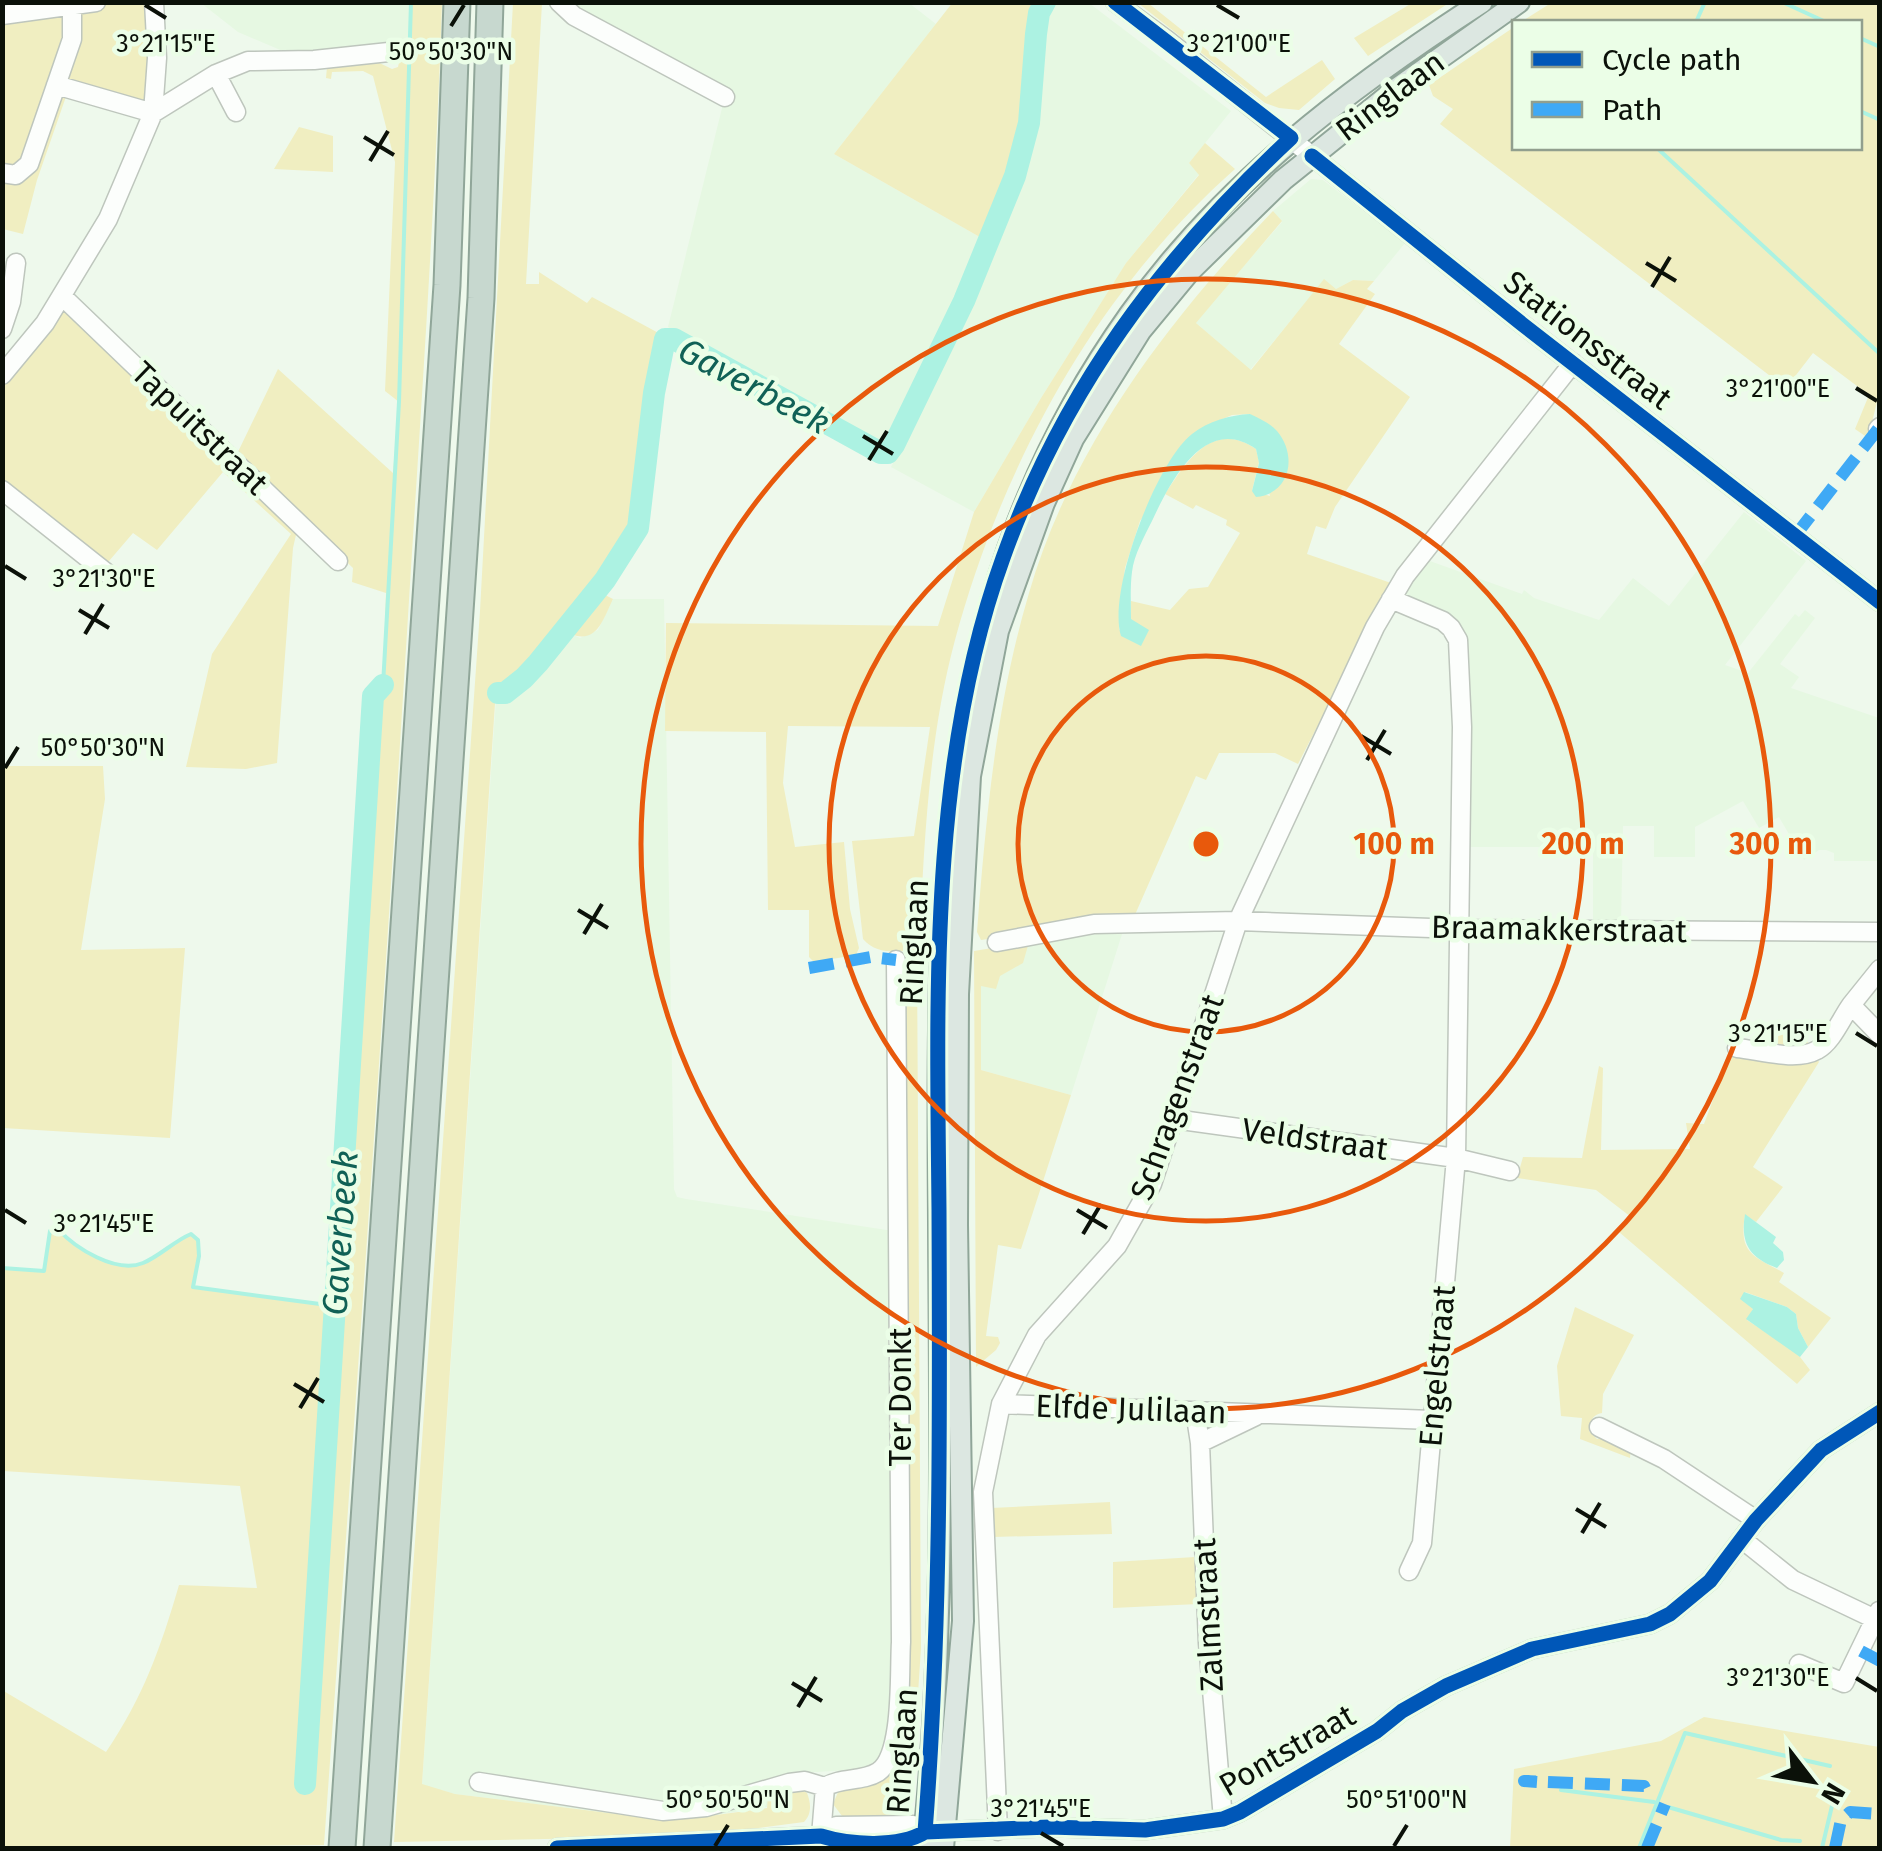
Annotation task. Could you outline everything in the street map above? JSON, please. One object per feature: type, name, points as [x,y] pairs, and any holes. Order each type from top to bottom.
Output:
[{"type":"highway","points":[[342,1848],[448,285],[457,2]]},
{"type":"highway","points":[[376,1848],[481,298],[490,2]]},
{"type":"main road","name":"Ringlaan","points":[[934,1840],[940,1545],[939,952],[957,752],[983,625],[1001,562],[1023,505],[1073,404],[1168,264],[1291,138],[1352,90],[1482,2]]},
{"type":"main road","name":"Ringlaan","points":[[934,1840],[963,1621],[958,994],[970,776],[998,631],[1044,503],[1073,439],[1130,346],[1189,272],[1312,156],[1395,90],[1520,2]]},
{"type":"street","points":[[2,375],[62,296],[108,219],[153,112],[154,2]]},
{"type":"street","points":[[559,2],[574,16],[724,97]]},
{"type":"street","name":"Stationsstraat","points":[[1115,2],[1880,602]]},
{"type":"street","points":[[2,15],[83,4],[30,164],[16,175],[2,173]]},
{"type":"street","points":[[56,84],[153,112],[216,74],[248,61],[314,60],[398,51]]},
{"type":"street","points":[[216,74],[236,112]]},
{"type":"street","points":[[2,330],[16,263]]},
{"type":"street","name":"Tapuitstraat","points":[[62,296],[338,561]]},
{"type":"street","name":"Schragenstraat","points":[[998,1831],[983,1492],[1001,1404],[1037,1335],[1102,1266],[1152,1184],[1238,922],[1374,627],[1391,599],[1573,363]]},
{"type":"street","points":[[2,490],[108,574]]},
{"type":"street","name":"Engelstraat","points":[[1391,599],[1452,628],[1458,640],[1462,727],[1456,1158],[1422,1543],[1410,1572]]},
{"type":"street","points":[[997,942],[1094,924],[1238,922]]},
{"type":"street","name":"Braamakkerstraat","points":[[1238,922],[1459,929],[1880,932]]},
{"type":"street","name":"Ter Donkt","points":[[479,1782],[663,1811],[706,1808],[789,1782],[805,1781],[825,1788],[834,1781],[874,1775],[888,1763],[894,1746],[901,1642],[896,960]]},
{"type":"street","points":[[1736,1048],[1805,1054],[1818,1050],[1880,969]]},
{"type":"street","points":[[1851,1005],[1880,1035]]},
{"type":"street","name":"Veldstraat","points":[[1174,1119],[1456,1158],[1510,1171]]},
{"type":"street","name":"Elfde Julilaan","points":[[1001,1404],[1432,1420]]},
{"type":"street","name":"Zalmstraat","points":[[1196,1411],[1208,1643],[1224,1819]]},
{"type":"street","name":"Pontstraat","points":[[557,1848],[773,1844],[821,1836],[840,1841],[934,1840],[1079,1826],[1146,1839],[1224,1819],[1276,1792],[1446,1686],[1532,1648],[1650,1624],[1670,1614],[1710,1582],[1756,1520],[1821,1450],[1880,1412]]},
{"type":"street","name":"Elfde Julilaan","points":[[1200,1443],[1261,1413]]},
{"type":"street","points":[[1599,1427],[1664,1459],[1756,1520]]},
{"type":"street","points":[[1743,1540],[1793,1580],[1878,1615],[1844,1683],[1799,1664]]},
{"type":"street","points":[[821,1836],[825,1788]]},
{"type":"shaded area","points":[[953,2],[1038,3],[1031,31],[1020,135],[985,240],[834,154]]},
{"type":"shaded area","points":[[3,3],[146,3],[148,105],[70,85],[23,234],[3,229]]},
{"type":"shaded area","points":[[201,3],[411,3],[410,51],[285,52],[238,32]]},
{"type":"shaded area","points":[[411,3],[442,3],[435,160],[388,936],[324,1845],[3,1848],[2,1690],[106,1752],[150,1672],[179,1585],[257,1588],[240,1486],[3,1471],[3,1268],[43,1271],[50,1231],[58,1229],[97,1257],[121,1265],[143,1263],[191,1234],[198,1240],[199,1256],[194,1288],[335,1305],[373,696],[383,685],[386,593],[352,582],[353,568],[236,456],[278,369],[393,473],[399,402],[385,391],[395,162],[373,76],[363,71],[332,72],[331,79],[326,78],[327,67],[371,59],[392,69],[398,67],[402,48],[410,50]]},
{"type":"shaded area","points":[[513,3],[542,3],[526,284],[539,284],[539,272],[587,303],[592,297],[664,336],[653,360],[633,532],[589,597],[535,663],[496,689],[422,1784],[455,1794],[657,1819],[767,1808],[768,1797],[798,1788],[807,1793],[810,1808],[804,1822],[695,1836],[394,1842],[480,611]]},
{"type":"shaded area","points":[[569,3],[909,3],[936,24],[834,154],[985,240],[890,444],[879,446],[668,327],[723,104]]},
{"type":"shaded area","points":[[1056,3],[1089,3],[1231,111],[1189,163],[1199,174],[1126,263],[974,512],[891,467],[1000,241],[1034,126],[1046,23]]},
{"type":"shaded area","points":[[1138,3],[1148,3],[1266,97],[1322,60],[1335,79],[1299,110],[1265,103]]},
{"type":"shaded area","points":[[1412,3],[1449,3],[1368,56],[1354,38]]},
{"type":"shaded area","points":[[1551,3],[1879,3],[1880,390],[1868,438],[1855,429],[1869,395],[1813,353],[1786,388],[1440,124],[1453,109],[1433,96],[1429,85],[1512,28],[1512,150],[1862,150],[1862,20],[1524,20]]},
{"type":"shaded area","points":[[299,127],[333,136],[333,172],[274,169]]},
{"type":"shaded area","points":[[1205,143],[1235,169],[1185,217],[1098,325],[1028,446],[975,574],[955,640],[939,716],[929,794],[919,950],[882,950],[863,939],[852,841],[914,836],[930,727],[788,726],[783,783],[795,847],[844,842],[850,909],[859,948],[856,955],[814,962],[809,957],[809,910],[768,910],[766,732],[665,731],[666,623],[938,626],[974,512],[1126,263],[1199,175],[1189,163]]},
{"type":"shaded area","points":[[1311,179],[1323,180],[1405,243],[1374,281],[1353,280],[1336,289],[1324,280],[1250,370],[1195,322],[1282,222],[1273,211]]},
{"type":"shaded area","points":[[1273,211],[1282,221],[1196,323],[1251,370],[1324,279],[1336,289],[1353,280],[1374,281],[1367,289],[1375,294],[1339,344],[1410,397],[1335,507],[1326,529],[1316,526],[1307,554],[1391,583],[1298,764],[1275,753],[1219,753],[1206,780],[1196,776],[1134,917],[981,940],[977,932],[980,889],[1000,719],[1018,635],[1047,539],[1070,487],[1128,387],[1197,295]],"holes":[[[1250,414],[1270,496],[1252,491],[1259,462],[1256,449],[1226,439],[1202,448],[1165,494],[1193,509],[1196,505],[1227,520],[1226,525],[1240,533],[1208,587],[1189,589],[1170,610],[1131,601],[1131,620],[1119,630],[1125,568],[1140,521],[1211,424],[1232,415]]]},
{"type":"shaded area","points":[[64,304],[298,526],[293,548],[277,763],[246,769],[186,767],[212,654],[291,534],[223,472],[157,550],[133,533],[103,568],[3,487],[3,383]]},
{"type":"shaded area","points":[[1744,512],[1806,561],[1725,665],[1748,673],[1795,614],[1799,617],[1805,610],[1815,618],[1780,664],[1799,677],[1791,688],[1879,718],[1879,861],[1834,861],[1834,853],[1826,850],[1804,860],[1779,817],[1759,828],[1743,801],[1695,827],[1695,857],[1654,857],[1654,826],[1623,826],[1621,924],[1593,925],[1593,847],[1467,847],[1466,643],[1408,598],[1405,591],[1427,560],[1522,594],[1524,590],[1534,598],[1599,620],[1633,578],[1669,606]]},
{"type":"shaded area","points":[[601,593],[613,599],[597,629],[586,636],[569,633]]},
{"type":"shaded area","points":[[613,599],[664,599],[677,1197],[893,1231],[893,1695],[888,1750],[878,1764],[866,1769],[800,1773],[798,1788],[767,1807],[694,1818],[657,1819],[455,1794],[422,1785],[496,699],[508,698],[528,683],[569,633],[580,638],[598,630]]},
{"type":"shaded area","points":[[2,766],[103,766],[105,799],[81,950],[185,948],[170,1138],[3,1128]]},
{"type":"shaded area","points":[[1123,931],[1071,1095],[981,1070],[981,985],[999,976],[1029,942]]},
{"type":"shaded area","points":[[1029,942],[1023,963],[1000,976],[996,989],[981,986],[981,1070],[1071,1095],[1021,1249],[998,1245],[986,1336],[998,1337],[1000,1343],[976,1367],[974,951]]},
{"type":"shaded area","points":[[917,956],[921,1648],[910,1815],[845,1820],[833,1804],[839,1790],[886,1779],[900,1756],[905,1718],[903,960]]},
{"type":"shaded area","points":[[1800,1029],[1819,1062],[1753,1167],[1783,1187],[1756,1222],[1745,1215],[1743,1228],[1751,1253],[1784,1273],[1779,1282],[1831,1318],[1808,1347],[1796,1314],[1745,1292],[1753,1309],[1747,1320],[1797,1353],[1810,1370],[1797,1384],[1619,1232],[1631,1217],[1596,1190],[1517,1178],[1523,1157],[1582,1158],[1599,1066],[1603,1068],[1601,1150],[1690,1149],[1686,1123],[1704,1124],[1731,1051]]},
{"type":"shaded area","points":[[1575,1307],[1634,1335],[1603,1394],[1602,1413],[1592,1419],[1589,1431],[1597,1439],[1612,1437],[1631,1446],[1630,1458],[1580,1439],[1582,1418],[1561,1416],[1557,1366]]},
{"type":"shaded area","points":[[1110,1502],[1112,1534],[993,1537],[991,1508]]},
{"type":"shaded area","points":[[1195,1557],[1198,1604],[1113,1608],[1113,1562]]},
{"type":"shaded area","points":[[1704,1717],[1879,1747],[1879,1848],[1510,1848],[1514,1769],[1661,1741]]},
{"type":"water","points":[[1250,414],[1271,426],[1284,441],[1289,462],[1283,481],[1277,489],[1256,497],[1252,491],[1259,463],[1256,449],[1238,440],[1221,440],[1192,457],[1169,488],[1133,566],[1131,619],[1149,630],[1141,646],[1121,636],[1121,590],[1128,560],[1164,471],[1198,429]]},
{"type":"water","points":[[1745,1214],[1776,1237],[1773,1243],[1783,1252],[1784,1260],[1777,1268],[1760,1260],[1749,1248],[1744,1234]]},
{"type":"water","points":[[1744,1292],[1796,1314],[1808,1347],[1800,1357],[1746,1319],[1753,1309],[1740,1299]]},
{"type":"waterway","points":[[383,685],[399,402],[411,2]]},
{"type":"waterway","name":"Gaverbeek","points":[[498,693],[505,693],[538,663],[605,580],[638,528],[654,393],[665,339],[674,339],[881,453],[888,453],[964,301],[1015,176],[1029,123],[1036,34],[1045,2]]},
{"type":"waterway","points":[[1697,20],[1705,2]]},
{"type":"waterway","points":[[1782,2],[1822,20]]},
{"type":"waterway","points":[[1862,39],[1880,47]]},
{"type":"waterway","points":[[1862,112],[1880,120]]},
{"type":"waterway","points":[[1659,150],[1880,354]]},
{"type":"waterway","name":"Gaverbeek","points":[[305,1784],[373,696],[383,685]]},
{"type":"waterway","points":[[2,1268],[44,1271],[50,1231],[58,1229],[97,1257],[121,1265],[143,1263],[191,1234],[198,1240],[199,1256],[193,1287],[335,1306]]},
{"type":"waterway","points":[[1639,1848],[1685,1733],[1830,1766]]},
{"type":"waterway","points":[[1822,1848],[1836,1789]]},
{"type":"waterway","points":[[1561,1790],[1654,1802]]},
{"type":"waterway","points":[[1668,1807],[1781,1840],[1800,1841]]},
{"type":"marked path","points":[[1795,536],[1878,429]]},
{"type":"marked path","points":[[809,968],[871,957],[896,960]]},
{"type":"marked path","points":[[1861,1651],[1880,1661]]},
{"type":"marked path","points":[[1537,1782],[1524,1781],[1644,1786],[1650,1799]]},
{"type":"marked path","points":[[1647,1848],[1665,1804]]},
{"type":"marked path","points":[[1835,1848],[1841,1820],[1850,1812],[1880,1814]]},
{"type":"cycle path","points":[[925,1832],[938,1521],[942,880],[962,716],[979,636],[1027,497],[1086,383],[1159,280],[1200,231],[1291,138],[1115,2]]},
{"type":"cycle path","points":[[1312,156],[1880,602]]},
{"type":"cycle path","points":[[557,1848],[821,1836],[874,1843],[902,1841],[925,1832],[1050,1827],[1145,1830],[1223,1819],[1377,1731],[1402,1711],[1446,1686],[1532,1649],[1650,1624],[1670,1614],[1710,1581],[1756,1520],[1821,1450],[1880,1412]]}]
